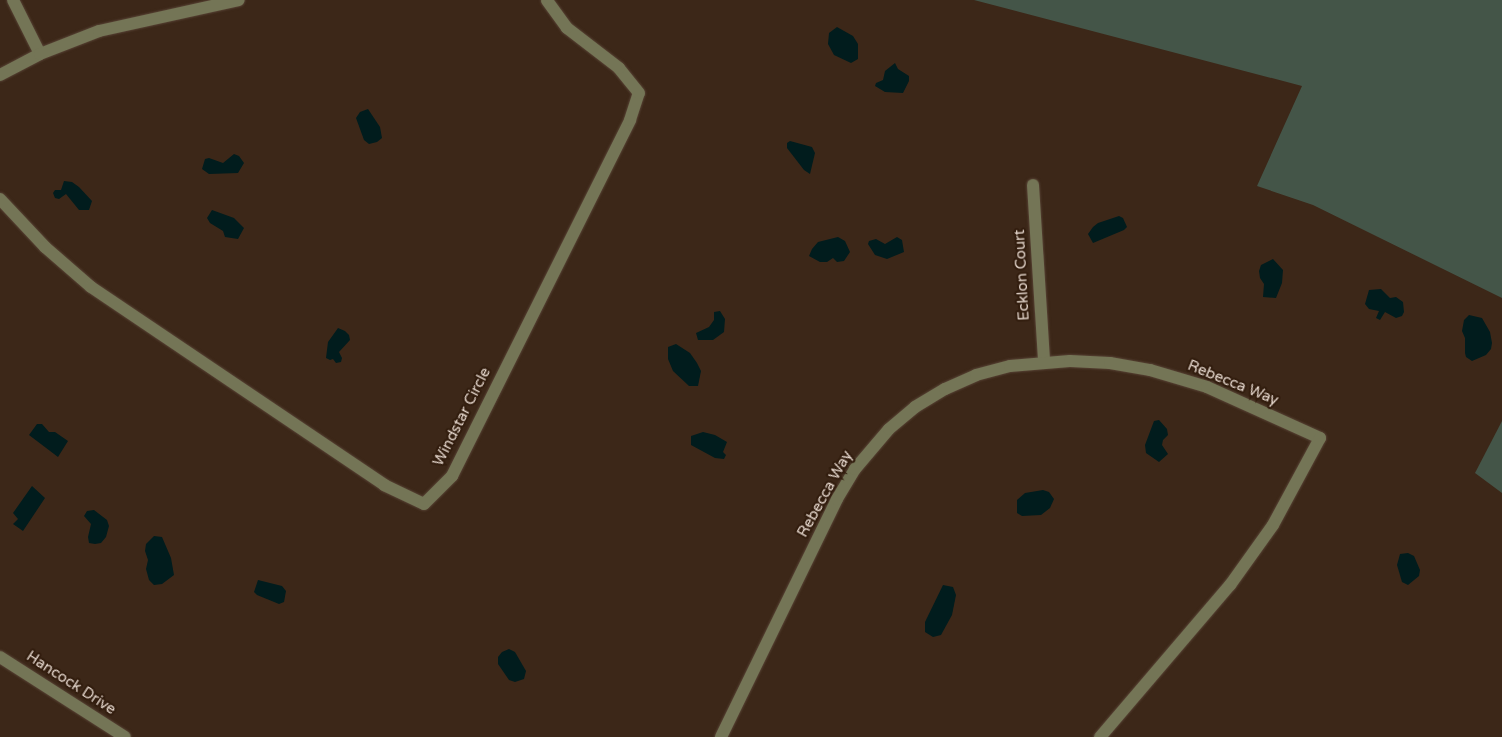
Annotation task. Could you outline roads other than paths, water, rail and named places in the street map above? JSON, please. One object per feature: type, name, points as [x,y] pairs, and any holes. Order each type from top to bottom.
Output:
[{"type":"street","points":[[13,0],[40,54]]},
{"type":"street","points":[[0,75],[40,54],[99,31],[239,0]]},
{"type":"street","name":"Windstar Circle","points":[[0,199],[45,247],[92,288],[384,486],[424,504],[452,476],[630,120],[639,93],[619,68],[567,28],[547,0]]},
{"type":"street","name":"Ecklon Court","points":[[1033,185],[1044,362]]},
{"type":"street","name":"Rebecca Way","points":[[721,737],[837,499],[866,454],[889,429],[915,407],[945,389],[976,375],[1010,366],[1044,362],[1110,363],[1150,370],[1207,387],[1320,438],[1273,525],[1230,585],[1100,737]]},
{"type":"street","name":"Hancock Drive","points":[[0,657],[126,737]]},
{"type":"water","points":[[837,27],[853,36],[858,44],[858,59],[851,63],[834,55],[828,44],[829,33]]},
{"type":"water","points":[[895,63],[898,69],[909,76],[909,81],[903,93],[885,92],[875,86],[876,83],[883,80],[885,71]]},
{"type":"water","points":[[368,109],[380,127],[382,138],[377,142],[369,144],[364,140],[356,118],[360,112]]},
{"type":"water","points":[[790,141],[812,147],[815,153],[810,174],[804,170],[787,148],[787,143]]},
{"type":"water","points":[[234,154],[239,156],[244,163],[238,173],[209,174],[202,169],[205,159],[209,158],[223,163]]},
{"type":"water","points":[[64,181],[72,182],[79,187],[92,201],[89,210],[79,210],[66,194],[59,199],[55,198],[53,193],[55,190],[61,190]]},
{"type":"water","points":[[212,210],[234,218],[244,228],[238,239],[225,237],[223,231],[210,223],[207,218]]},
{"type":"water","points":[[1119,216],[1123,218],[1127,227],[1093,243],[1088,234],[1093,227],[1098,223]]},
{"type":"water","points":[[838,237],[845,241],[850,252],[844,261],[837,262],[833,258],[827,262],[820,262],[809,256],[818,242]]},
{"type":"water","points":[[897,237],[902,240],[904,252],[887,259],[875,255],[868,244],[869,241],[876,239],[885,244]]},
{"type":"water","points":[[1273,259],[1283,270],[1282,283],[1276,298],[1263,297],[1264,284],[1260,278],[1259,271],[1261,265]]},
{"type":"water","points":[[1381,289],[1390,298],[1396,297],[1403,302],[1404,312],[1402,316],[1396,318],[1385,312],[1380,320],[1376,318],[1379,311],[1369,309],[1365,304],[1369,290]]},
{"type":"water","points":[[720,311],[725,319],[724,332],[713,340],[698,340],[696,333],[709,327],[714,320],[714,312]]},
{"type":"water","points":[[1469,315],[1482,318],[1490,332],[1492,343],[1491,349],[1486,355],[1472,361],[1466,357],[1465,338],[1462,331],[1464,320]]},
{"type":"water","points":[[338,328],[349,335],[350,340],[339,352],[342,358],[341,362],[336,363],[333,359],[326,358],[328,342]]},
{"type":"water","points":[[676,344],[690,353],[697,363],[701,371],[698,386],[689,386],[673,371],[668,359],[668,347]]},
{"type":"water","points":[[1159,420],[1167,429],[1168,435],[1163,440],[1162,445],[1168,454],[1159,462],[1146,453],[1145,445],[1154,421]]},
{"type":"water","points":[[37,424],[42,424],[49,432],[55,432],[68,441],[58,457],[29,435]]},
{"type":"water","points":[[703,432],[715,435],[727,442],[723,452],[726,455],[724,459],[715,458],[691,445],[691,436]]},
{"type":"water","points":[[32,486],[45,498],[23,531],[13,524],[18,519],[13,513]]},
{"type":"water","points":[[1043,490],[1049,492],[1054,499],[1050,508],[1041,515],[1022,516],[1017,513],[1017,500],[1025,493]]},
{"type":"water","points":[[94,510],[107,520],[109,526],[106,537],[101,543],[95,544],[89,543],[88,537],[91,524],[84,516],[87,511]]},
{"type":"water","points":[[154,536],[162,537],[171,558],[174,575],[162,584],[154,585],[149,580],[146,569],[148,560],[145,551],[146,544]]},
{"type":"water","points":[[1408,553],[1414,556],[1420,570],[1419,576],[1408,585],[1402,582],[1397,565],[1400,554]]},
{"type":"water","points":[[258,580],[282,586],[286,591],[284,602],[279,604],[257,595],[254,592]]},
{"type":"water","points":[[943,585],[953,587],[956,595],[952,615],[941,635],[933,637],[925,632],[925,622]]},
{"type":"water","points":[[509,649],[515,652],[526,671],[524,679],[515,682],[509,680],[498,664],[498,657],[502,652]]}]
